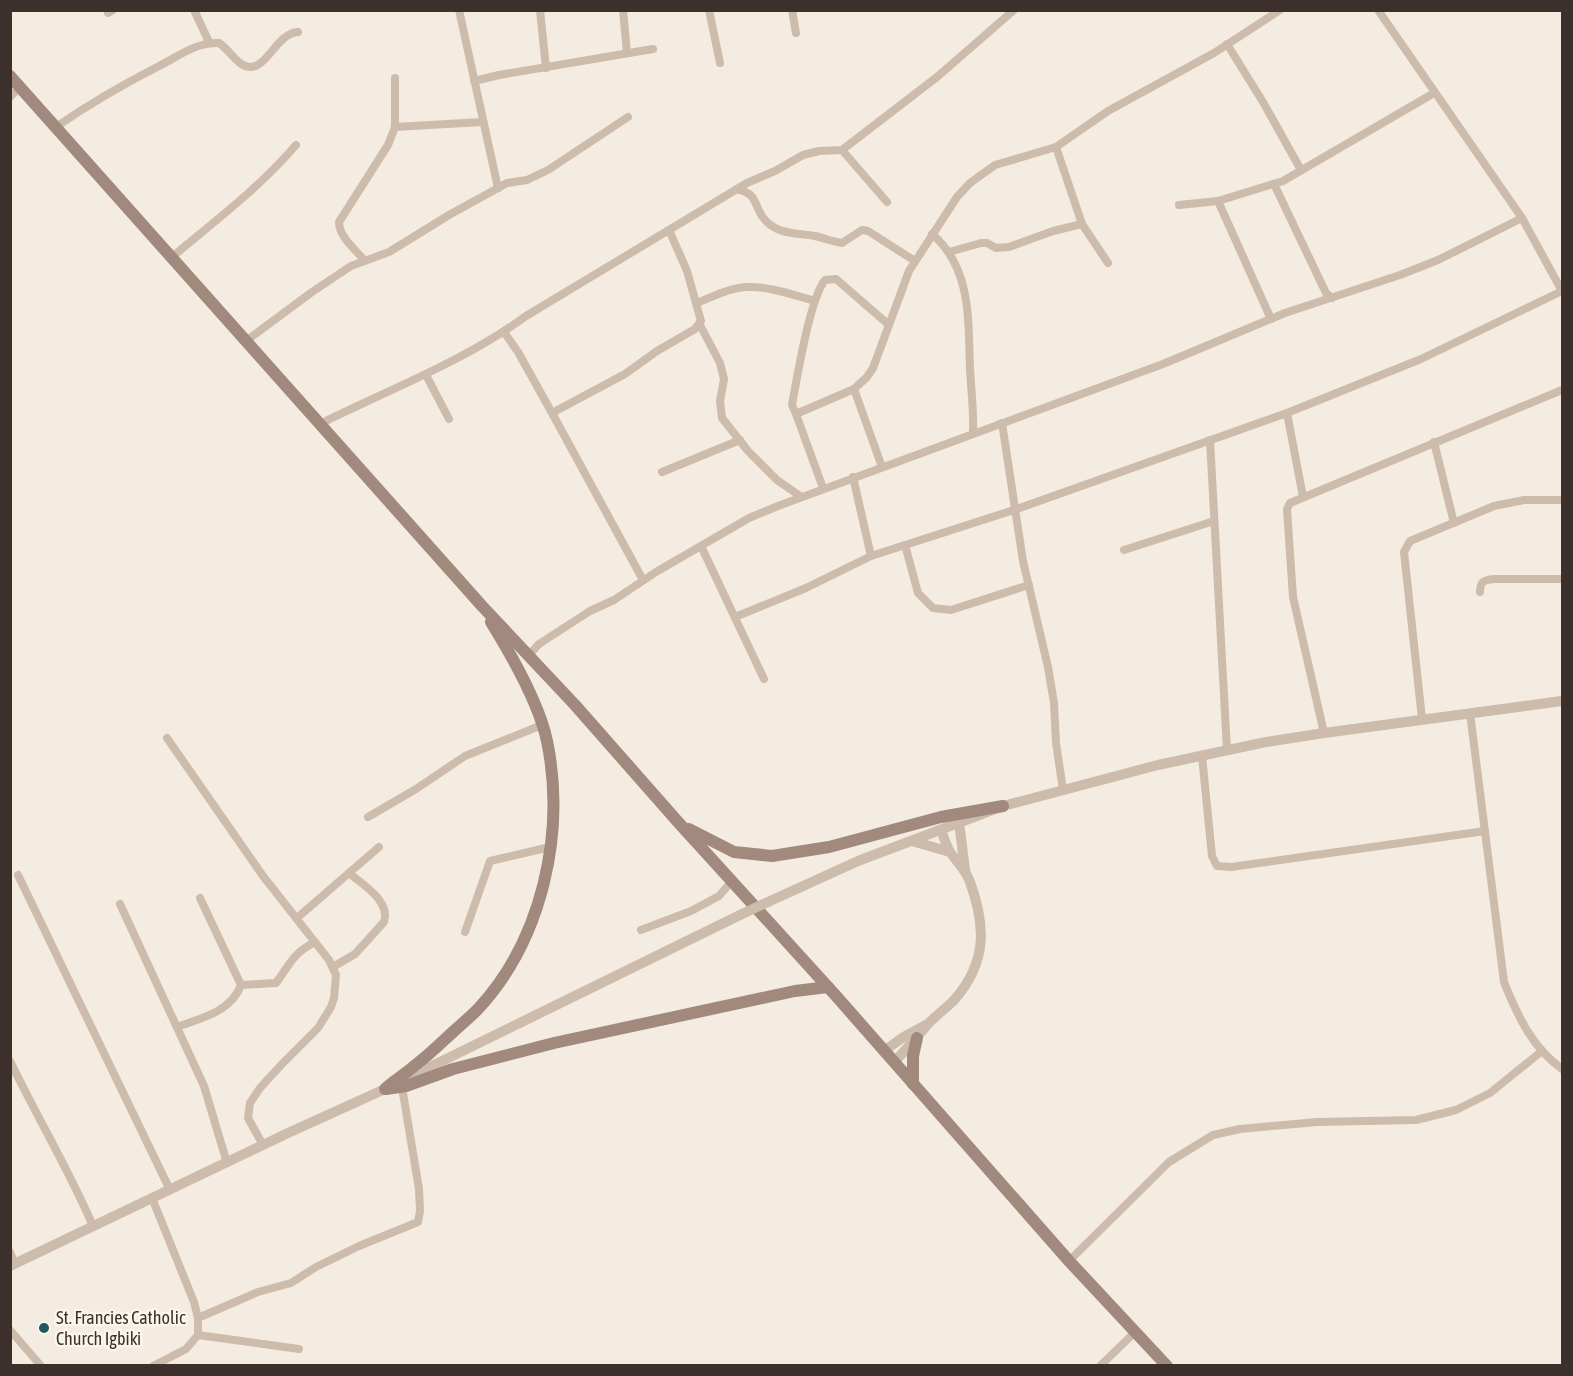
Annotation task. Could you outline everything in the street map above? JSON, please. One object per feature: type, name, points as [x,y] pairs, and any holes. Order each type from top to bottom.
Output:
[{"type":"main road","points":[[10,76],[482,606],[529,655],[828,987],[1070,1261],[1167,1365]]},
{"type":"main road","points":[[385,1089],[415,1066],[478,1009],[508,969],[524,941],[543,886],[550,847],[553,797],[547,739],[527,688],[482,606]]},
{"type":"main road","points":[[678,822],[694,833],[734,852],[772,856],[829,847],[941,817],[1003,806]]},
{"type":"main road","points":[[385,1089],[402,1087],[453,1069],[554,1043],[795,991],[828,987]]},
{"type":"main road","points":[[913,1084],[913,1056],[917,1038]]},
{"type":"street","points":[[194,10],[209,42]]},
{"type":"street","points":[[459,10],[498,188]]},
{"type":"street","points":[[540,10],[546,68]]},
{"type":"street","points":[[623,10],[627,53]]},
{"type":"street","points":[[709,10],[720,63]]},
{"type":"street","points":[[792,10],[796,33]]},
{"type":"street","points":[[796,414],[854,389],[867,377],[873,368],[902,287],[915,261],[957,197],[983,172],[994,165],[1056,147],[1108,111],[1194,64],[1280,10]]},
{"type":"street","points":[[735,616],[806,588],[871,556],[1014,510],[1287,413],[1421,359],[1562,291],[1522,218],[1378,10]]},
{"type":"street","points":[[320,424],[426,375],[504,332],[526,316],[736,189],[803,155],[819,151],[842,150],[937,77],[1013,11]]},
{"type":"street","points":[[56,127],[80,110],[195,46],[219,42],[240,63],[255,67],[266,59],[284,38],[292,32],[298,32]]},
{"type":"street","points":[[1227,44],[1302,170]]},
{"type":"street","points":[[474,81],[653,49]]},
{"type":"street","points":[[364,260],[344,237],[339,229],[339,222],[388,145],[395,127],[394,78]]},
{"type":"street","points":[[10,97],[20,87]]},
{"type":"street","points":[[1179,205],[1218,201],[1274,184],[1434,93]]},
{"type":"street","points":[[246,340],[341,272],[364,260],[388,252],[507,183],[527,180],[548,170],[628,117]]},
{"type":"street","points":[[395,127],[482,122]]},
{"type":"street","points":[[172,256],[239,202],[296,146]]},
{"type":"street","points":[[1056,147],[1082,224],[1108,263]]},
{"type":"street","points":[[842,150],[887,202]]},
{"type":"street","points":[[1274,184],[1326,293],[1332,298]]},
{"type":"street","points":[[736,189],[748,192],[756,199],[760,212],[767,222],[781,230],[842,243],[862,230],[868,231],[915,261]]},
{"type":"street","points":[[1218,201],[1271,319]]},
{"type":"street","points":[[529,655],[539,644],[590,611],[614,600],[643,580],[749,518],[800,496],[1163,364],[1271,319],[1419,268],[1522,218]]},
{"type":"street","points":[[949,252],[981,243],[987,243],[996,248],[1009,247],[1053,231],[1082,224]]},
{"type":"street","points":[[552,413],[608,384],[700,325],[702,321],[687,271],[669,230]]},
{"type":"street","points":[[932,234],[956,263],[967,297],[973,433]]},
{"type":"street","points":[[1552,271],[1563,270]]},
{"type":"street","points":[[823,488],[792,405],[820,286],[825,280],[836,279],[889,325]]},
{"type":"street","points":[[697,303],[745,287],[764,288],[815,301]]},
{"type":"street","points":[[700,325],[720,363],[724,379],[720,402],[722,418],[777,480],[800,496]]},
{"type":"street","points":[[504,332],[518,352],[643,580]]},
{"type":"street","points":[[426,375],[449,419]]},
{"type":"street","points":[[854,389],[882,467]]},
{"type":"street","points":[[1324,733],[1293,597],[1287,509],[1290,503],[1563,390]]},
{"type":"street","points":[[1287,413],[1303,497]]},
{"type":"street","points":[[1002,423],[1023,561],[1048,667],[1054,703],[1056,743],[1063,790]]},
{"type":"street","points":[[662,472],[740,440]]},
{"type":"street","points":[[1210,440],[1227,750]]},
{"type":"street","points":[[1434,442],[1454,523]]},
{"type":"street","points":[[853,477],[871,556]]},
{"type":"street","points":[[1422,719],[1404,552],[1410,541],[1494,506],[1524,500],[1563,500]]},
{"type":"street","points":[[1124,550],[1214,521]]},
{"type":"street","points":[[905,545],[918,593],[933,608],[951,610],[964,607],[1029,585]]},
{"type":"street","points":[[701,546],[765,679]]},
{"type":"street","points":[[1480,592],[1480,584],[1483,581],[1494,579],[1563,579]]},
{"type":"street","points":[[10,1252],[13,1265],[385,1089],[768,902],[858,861],[1003,806],[1158,765],[1227,750],[1324,733],[1563,701]]},
{"type":"street","points":[[1470,713],[1504,982],[1519,1019],[1547,1057],[1563,1069]]},
{"type":"street","points":[[368,817],[416,789],[465,756],[542,725]]},
{"type":"street","points":[[167,738],[263,876],[333,967],[336,975],[334,998],[318,1028],[260,1088],[250,1103],[248,1118],[258,1132],[263,1145]]},
{"type":"street","points":[[1202,756],[1212,856],[1216,866],[1231,867],[1485,831]]},
{"type":"street","points":[[894,1062],[968,983],[981,946],[981,925],[965,870],[959,822]]},
{"type":"street","points":[[941,830],[950,852],[965,870]]},
{"type":"street","points":[[912,841],[950,852]]},
{"type":"street","points":[[297,918],[379,847]]},
{"type":"street","points":[[465,932],[490,861],[550,847]]},
{"type":"street","points":[[333,967],[355,954],[384,922],[386,915],[381,902],[349,873]]},
{"type":"street","points":[[18,875],[170,1190]]},
{"type":"street","points":[[640,930],[691,911],[719,896],[732,882]]},
{"type":"street","points":[[177,1027],[219,1012],[241,985],[200,898]]},
{"type":"street","points":[[120,904],[204,1086],[227,1163]]},
{"type":"street","points":[[241,985],[276,983],[293,956],[315,942]]},
{"type":"street","points":[[884,1051],[929,1023]]},
{"type":"street","points":[[1070,1261],[1169,1161],[1213,1135],[1317,1122],[1416,1119],[1456,1110],[1490,1093],[1542,1051]]},
{"type":"street","points":[[10,1061],[51,1144],[74,1182],[93,1226]]},
{"type":"street","points":[[198,1318],[258,1292],[291,1283],[316,1267],[358,1246],[418,1222],[419,1189],[402,1087]]},
{"type":"street","points":[[152,1198],[194,1302],[198,1318],[198,1335],[186,1348],[153,1365]]},
{"type":"street","points":[[10,1330],[41,1365]]},
{"type":"street","points":[[1100,1365],[1135,1332]]},
{"type":"street","points":[[198,1335],[205,1338],[299,1349]]},
{"type":"place","name":"St. Francies Catholic Church Igbiki","points":[[44,1328]]}]
